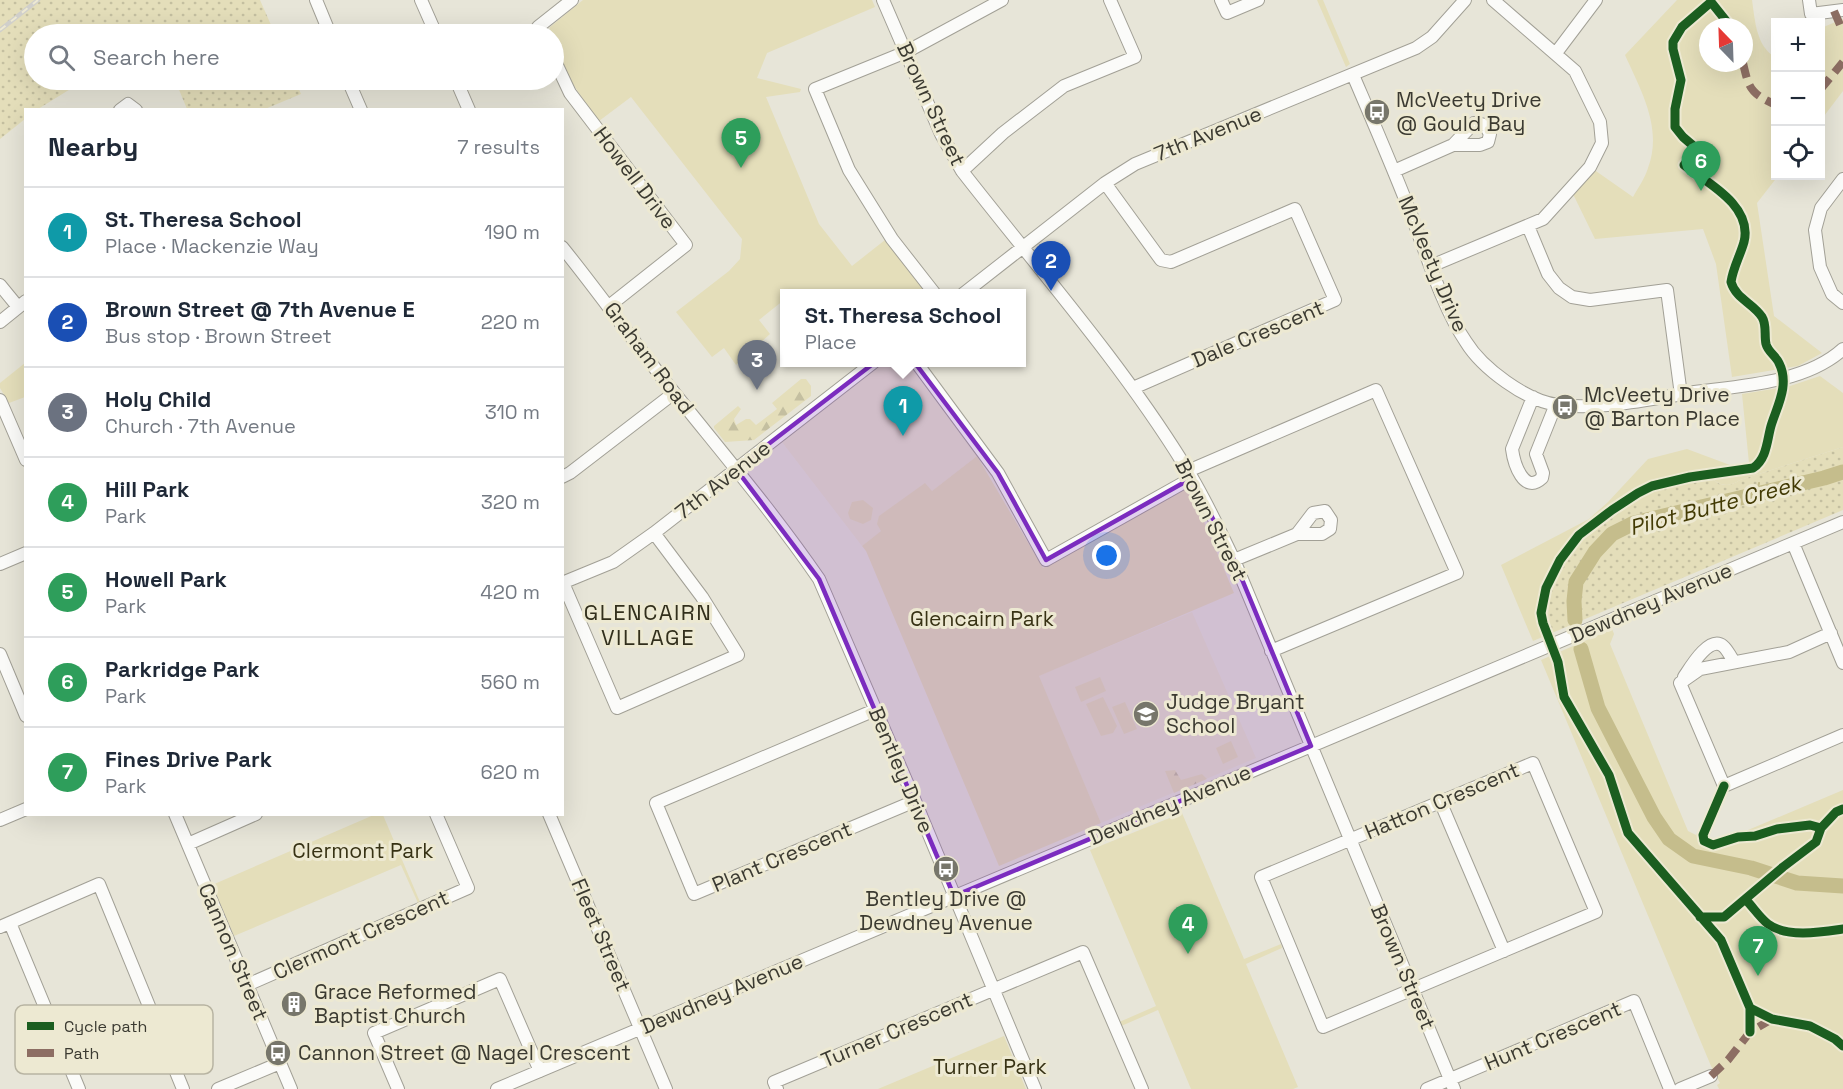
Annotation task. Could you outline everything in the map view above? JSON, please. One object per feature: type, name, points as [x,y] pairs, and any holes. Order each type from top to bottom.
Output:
[{"type":"street","points":[[316,0],[326,24]]},
{"type":"street","points":[[421,0],[432,24]]},
{"type":"street","points":[[542,24],[572,0]]},
{"type":"street","name":"Brown Street","points":[[884,0],[941,134],[962,171],[1132,388],[1190,474],[1212,514],[1234,560],[1452,1084]]},
{"type":"street","points":[[931,289],[892,239],[849,170],[815,89],[906,52],[1000,0]]},
{"type":"street","points":[[962,171],[1003,133],[1064,86],[1135,57],[1110,0]]},
{"type":"street","points":[[1221,0],[1227,13],[1258,0]]},
{"type":"street","name":"7th Avenue","points":[[969,289],[1105,183],[1135,164],[1416,48],[1432,37],[1465,0]]},
{"type":"street","points":[[1431,266],[1543,219],[1590,167],[1602,143],[1600,122],[1575,71],[1493,0]]},
{"type":"street","points":[[1556,53],[1596,0]]},
{"type":"street","points":[[1809,0],[1810,14],[1843,10]]},
{"type":"street","name":"McVeety Drive","points":[[1353,75],[1431,266],[1466,343],[1483,363],[1506,381],[1533,397],[1556,404],[1603,405],[1782,379],[1812,369],[1843,350]]},
{"type":"street","name":"Howell Drive","points":[[564,80],[570,93],[686,245],[609,306]]},
{"type":"street","points":[[352,90],[360,108]]},
{"type":"street","points":[[460,90],[468,108]]},
{"type":"street","points":[[1394,171],[1454,145]]},
{"type":"street","points":[[1843,179],[1821,208],[1815,230],[1820,267],[1832,294],[1843,303]]},
{"type":"street","name":"Dale Crescent","points":[[1105,183],[1161,260],[1171,262],[1295,209],[1335,300],[1132,388]]},
{"type":"street","points":[[1528,226],[1548,274],[1559,288],[1572,297],[1590,300],[1667,290],[1681,394]]},
{"type":"street","name":"Graham Road","points":[[564,250],[674,393],[736,469]]},
{"type":"street","points":[[0,285],[22,304],[0,322]]},
{"type":"street","name":"7th Avenue","points":[[564,582],[613,562],[869,367]]},
{"type":"street","points":[[919,367],[998,473],[1046,560],[1190,474],[1376,390],[1456,573],[1271,651]]},
{"type":"street","points":[[564,476],[674,393]]},
{"type":"street","points":[[1533,397],[1512,449],[1513,458],[1523,480],[1527,483],[1533,484],[1542,478],[1543,473],[1536,454],[1556,404]]},
{"type":"street","points":[[0,400],[24,453]]},
{"type":"street","name":"Bentley Drive","points":[[736,469],[819,579],[915,801],[1035,1089]]},
{"type":"street","name":"Dewdney Avenue","points":[[497,1089],[1843,522]]},
{"type":"street","points":[[564,588],[617,708],[738,655],[702,597],[654,533]]},
{"type":"street","points":[[1234,560],[1297,534]]},
{"type":"street","points":[[1793,543],[1843,663]]},
{"type":"street","points":[[0,564],[24,554]]},
{"type":"street","points":[[1680,683],[1700,669],[1789,651],[1831,633]]},
{"type":"street","points":[[1680,683],[1702,651],[1712,644],[1717,643],[1723,646],[1734,662]]},
{"type":"street","points":[[0,654],[24,711]]},
{"type":"street","points":[[1680,683],[1724,786],[1843,735]]},
{"type":"street","name":"Plant Crescent","points":[[875,710],[656,802],[694,894],[915,801]]},
{"type":"street","name":"Hatton Crescent","points":[[1533,763],[1596,912],[1323,1027],[1261,877],[1350,840],[1533,763]]},
{"type":"street","points":[[1440,801],[1504,951]]},
{"type":"street","points":[[0,820],[24,810]]},
{"type":"street","name":"Cannon Street","points":[[176,816],[291,1089]]},
{"type":"street","points":[[188,844],[251,816]]},
{"type":"street","name":"Clermont Crescent","points":[[247,985],[468,888],[437,816]]},
{"type":"street","name":"Fleet Street","points":[[550,816],[666,1089]]},
{"type":"street","points":[[41,1005],[5,925],[99,884],[149,1005]]},
{"type":"street","points":[[993,990],[1083,952],[1142,1089]]},
{"type":"street","points":[[398,1089],[374,1033],[500,979],[540,1071]]},
{"type":"street","name":"Turner Crescent","points":[[777,1089],[774,1082],[993,990]]},
{"type":"street","name":"Hunt Crescent","points":[[1452,1084],[1634,1001],[1670,1089]]},
{"type":"street","points":[[218,1089],[280,1063]]},
{"type":"street","points":[[72,1074],[79,1089]]},
{"type":"street","points":[[177,1074],[183,1089]]},
{"type":"street","points":[[1680,1089],[1711,1076]]},
{"type":"street","points":[[1427,1089],[1452,1084]]},
{"type":"highlighted area","points":[[900,343],[998,473],[1046,560],[1192,478],[1234,560],[1311,746],[954,896],[819,579],[736,469]]},
{"type":"shaded area","points":[[879,367],[910,367],[977,456],[862,546],[782,442]]},
{"type":"shaded area","name":"Judge Bryant School","points":[[1192,612],[1256,758],[1101,823],[1038,676]]},
{"type":"green space","points":[[0,0],[260,0],[271,24],[24,24],[24,90],[69,90],[40,108],[24,108],[24,120],[0,139]]},
{"type":"green space","points":[[583,0],[872,0],[875,7],[767,53],[757,78],[801,89],[800,92],[766,97],[819,224],[852,266],[885,240],[925,289],[780,289],[780,303],[759,320],[770,334],[736,365],[724,348],[712,357],[676,312],[729,271],[740,259],[742,239],[631,97],[599,121],[564,68],[564,24],[554,24]]},
{"type":"green space","points":[[1317,0],[1323,0],[1350,64],[1346,67]]},
{"type":"green space","points":[[1677,0],[1752,0],[1760,39],[1771,54],[1771,180],[1775,180],[1757,203],[1774,316],[1822,353],[1798,366],[1732,377],[1716,264],[1703,229],[1595,239],[1573,194],[1593,169],[1633,197],[1645,175],[1652,153],[1652,124],[1643,96],[1625,55]]},
{"type":"green space","points":[[1843,19],[1843,91],[1825,115],[1825,72],[1825,26]]},
{"type":"green space","points":[[179,90],[299,90],[301,94],[267,108],[187,108]]},
{"type":"green space","points":[[24,364],[24,397],[9,403],[0,388],[0,383]]},
{"type":"green space","points":[[1820,376],[1843,393],[1843,447],[1740,480],[1734,484],[1724,485],[1714,480],[1698,481],[1655,491],[1654,497],[1638,507],[1635,504],[1627,506],[1596,531],[1568,560],[1557,576],[1551,593],[1549,612],[1552,633],[1533,641],[1501,565],[1589,519],[1648,459],[1687,449],[1730,465],[1749,463],[1742,394],[1790,386]]},
{"type":"green space","points":[[801,379],[806,379],[811,386],[811,396],[754,440],[725,442],[714,428],[738,406],[741,409],[734,419],[736,425],[750,419],[756,425],[777,409],[772,403]]},
{"type":"green space","points":[[1843,447],[1843,510],[1552,633],[1549,616],[1550,600],[1561,571],[1580,545],[1624,508],[1654,497],[1654,491],[1698,481],[1714,480],[1723,485],[1730,484]]},
{"type":"green space","name":"Glencairn Park","points":[[977,456],[1043,568],[1185,488],[1202,517],[1234,593],[1039,676],[1101,823],[999,866],[862,546],[881,531],[877,524],[879,516],[925,483],[932,491]]},
{"type":"green space","points":[[863,500],[873,508],[871,520],[863,524],[850,519],[848,513],[852,502]]},
{"type":"green space","points":[[1612,629],[1614,634],[1610,644],[1688,831],[1696,835],[1717,795],[1721,796],[1706,840],[1715,844],[1843,790],[1843,1089],[1719,1089],[1717,1085],[1720,1083],[1541,660]]},
{"type":"green space","points":[[1100,677],[1106,691],[1081,702],[1075,687]]},
{"type":"green space","points":[[1103,697],[1117,726],[1113,733],[1101,736],[1086,704]]},
{"type":"green space","points":[[1125,702],[1137,729],[1124,734],[1112,707]]},
{"type":"green space","points":[[1231,741],[1238,757],[1223,764],[1216,748]]},
{"type":"green space","points":[[1175,770],[1181,780],[1202,774],[1207,779],[1174,793],[1165,771]]},
{"type":"green space","points":[[1182,813],[1244,959],[1281,944],[1282,948],[1246,964],[1298,1087],[1293,1089],[1191,1089],[1158,1010],[1119,1027],[1117,1023],[1156,1006],[1090,850]]},
{"type":"green space","name":"Clermont Park","points":[[371,816],[383,816],[420,902],[418,903],[401,865],[234,936],[212,885]]},
{"type":"green space","name":"Turner Park","points":[[1004,1036],[1026,1089],[878,1089],[999,1038]]},
{"type":"waterway","name":"Pilot Butte Creek","points":[[1575,620],[1576,582],[1595,552],[1612,534],[1634,523],[1843,472]]},
{"type":"waterway","points":[[1750,495],[1758,488],[1759,483]]},
{"type":"waterway","name":"Pilot Butte Creek","points":[[1581,649],[1598,708],[1654,817],[1669,839],[1693,856],[1751,868],[1797,883],[1843,886]]},
{"type":"waterway","name":"Pilot Butte Creek","points":[[1697,852],[1699,857]]},
{"type":"railway","points":[[0,30],[38,0]]},
{"type":"marked path","points":[[1834,11],[1843,32]]},
{"type":"marked path","points":[[1825,84],[1843,62]]},
{"type":"marked path","points":[[1745,72],[1752,89],[1771,102]]},
{"type":"marked path","points":[[1711,1076],[1728,1060],[1750,1032],[1772,1019]]},
{"type":"cycle path","points":[[1724,18],[1711,2],[1682,27],[1673,42],[1681,80],[1675,109],[1675,127],[1697,149],[1684,165],[1716,188],[1742,217],[1745,229],[1744,242],[1731,282],[1737,293],[1762,317],[1766,344],[1779,363],[1783,379],[1783,387],[1766,449],[1761,460],[1753,468],[1690,477],[1652,486],[1612,510],[1579,535],[1560,560],[1546,588],[1541,613],[1558,662],[1564,697],[1609,775],[1628,833],[1721,940],[1750,1008],[1750,1032]]},
{"type":"cycle path","points":[[1724,786],[1703,835],[1704,841],[1713,845],[1777,829],[1810,825],[1821,828]]},
{"type":"cycle path","points":[[1700,917],[1724,917],[1816,842],[1821,828],[1836,812],[1843,809]]},
{"type":"cycle path","points":[[1746,900],[1768,924],[1785,931],[1805,933],[1843,929]]},
{"type":"cycle path","points":[[1750,1008],[1772,1019],[1810,1026],[1835,1039],[1843,1046]]},
{"type":"place","name":"McVeety Drive @ Gould Bay","points":[[1377,112]]},
{"type":"place","name":"Howell Park","points":[[741,168]]},
{"type":"place","name":"Parkridge Park","points":[[1701,191]]},
{"type":"place","name":"Brown Street @ 7th Avenue E","points":[[1051,291]]},
{"type":"place","name":"Holy Child","points":[[757,390]]},
{"type":"place","name":"McVeety Drive @ Barton Place","points":[[1565,407]]},
{"type":"place","name":"St. Theresa School","points":[[903,436]]},
{"type":"place","name":"Judge Bryant School","points":[[1146,714]]},
{"type":"place","name":"Bentley Drive @ Dewdney Avenue","points":[[946,869]]},
{"type":"place","name":"Hill Park","points":[[1188,954]]},
{"type":"place","name":"Fines Drive Park","points":[[1758,976]]},
{"type":"place","name":"Grace Reformed Baptist Church","points":[[294,1004]]},
{"type":"place","name":"Cannon Street @ Nagel Crescent","points":[[278,1053]]},
{"type":"district","name":"GLENCAIRN VILLAGE","points":[[648,624]]}]
